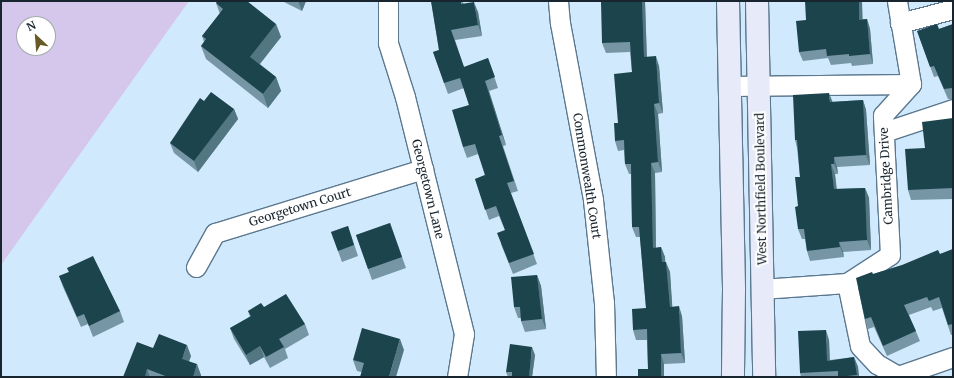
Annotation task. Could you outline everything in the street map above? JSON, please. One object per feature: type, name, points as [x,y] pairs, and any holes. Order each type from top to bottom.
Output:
[{"type":"main road","points":[[728,1],[734,290],[734,377]]},
{"type":"main road","name":"West Northfield Boulevard","points":[[757,1],[760,86],[764,377]]},
{"type":"street","name":"Georgetown Lane","points":[[388,1],[388,43],[405,97],[464,334],[457,377]]},
{"type":"street","name":"Commonwealth Court","points":[[558,1],[560,23],[593,200],[604,302],[606,377]]},
{"type":"street","points":[[730,86],[911,84],[896,1]]},
{"type":"street","points":[[900,23],[953,9]]},
{"type":"street","name":"Cambridge Drive","points":[[847,283],[890,255],[883,115],[911,84]]},
{"type":"street","points":[[884,132],[953,109]]},
{"type":"street","name":"Georgetown Court","points":[[196,267],[214,233],[423,169]]},
{"type":"street","points":[[762,288],[847,283],[860,346],[877,364],[898,376],[953,357]]},
{"type":"shaded area","points":[[1,1],[189,1],[1,265]]},
{"type":"building","points":[[217,1],[247,1],[276,24],[250,57],[276,77],[263,94],[201,46],[206,39],[202,36],[223,9],[216,3]]},
{"type":"building","points":[[431,1],[461,1],[461,4],[474,2],[478,25],[451,30],[464,67],[488,58],[495,77],[485,81],[502,135],[499,136],[514,181],[507,183],[534,254],[509,263],[497,233],[505,230],[496,206],[485,210],[475,179],[485,175],[475,144],[463,147],[452,110],[469,105],[460,78],[444,83],[433,52],[439,50]]},
{"type":"building","points":[[642,1],[644,57],[656,56],[659,103],[654,104],[658,162],[651,163],[653,248],[661,247],[662,262],[666,262],[670,307],[679,306],[681,353],[661,354],[661,377],[638,377],[638,369],[648,369],[647,329],[633,330],[632,309],[646,308],[639,227],[632,227],[631,164],[625,164],[624,140],[615,141],[614,123],[618,123],[614,74],[632,72],[630,42],[602,43],[601,2]]},
{"type":"building","points":[[805,1],[859,1],[859,20],[867,19],[870,54],[827,56],[826,49],[799,52],[796,21],[806,20]]},
{"type":"building","points":[[937,24],[939,29],[953,24],[953,89],[944,89],[934,66],[930,67],[917,31]]},
{"type":"building","points":[[211,92],[234,109],[194,161],[170,143],[200,98],[204,101]]},
{"type":"building","points":[[829,93],[830,102],[863,100],[866,155],[834,157],[834,164],[831,164],[834,189],[865,188],[867,240],[839,242],[840,247],[807,251],[804,229],[798,229],[795,207],[798,206],[795,177],[800,177],[797,140],[795,140],[793,95]]},
{"type":"building","points":[[953,118],[953,188],[908,190],[905,149],[925,148],[922,122]]},
{"type":"building","points":[[390,223],[402,257],[368,269],[356,235]]},
{"type":"building","points":[[348,226],[354,245],[338,251],[331,232]]},
{"type":"building","points":[[953,249],[953,324],[948,325],[939,297],[929,301],[927,297],[904,305],[916,331],[883,346],[871,317],[865,319],[856,278],[872,272],[873,274],[902,265],[938,250],[940,254]]},
{"type":"building","points":[[93,256],[120,311],[89,326],[84,314],[77,317],[59,276],[69,272],[67,268]]},
{"type":"building","points":[[537,275],[542,319],[521,321],[520,307],[514,307],[511,277]]},
{"type":"building","points":[[286,294],[305,324],[279,339],[284,347],[266,357],[260,346],[246,355],[230,328],[251,316],[248,311],[261,303],[264,307]]},
{"type":"building","points":[[362,328],[400,339],[389,377],[360,377],[364,363],[353,360]]},
{"type":"building","points":[[826,330],[827,361],[854,357],[857,375],[838,377],[838,371],[800,373],[798,331]]},
{"type":"building","points":[[159,334],[187,345],[182,359],[197,364],[193,377],[168,377],[147,369],[145,377],[123,377],[137,342],[153,348]]},
{"type":"building","points":[[510,344],[532,347],[529,377],[512,377],[512,372],[506,372]]}]
